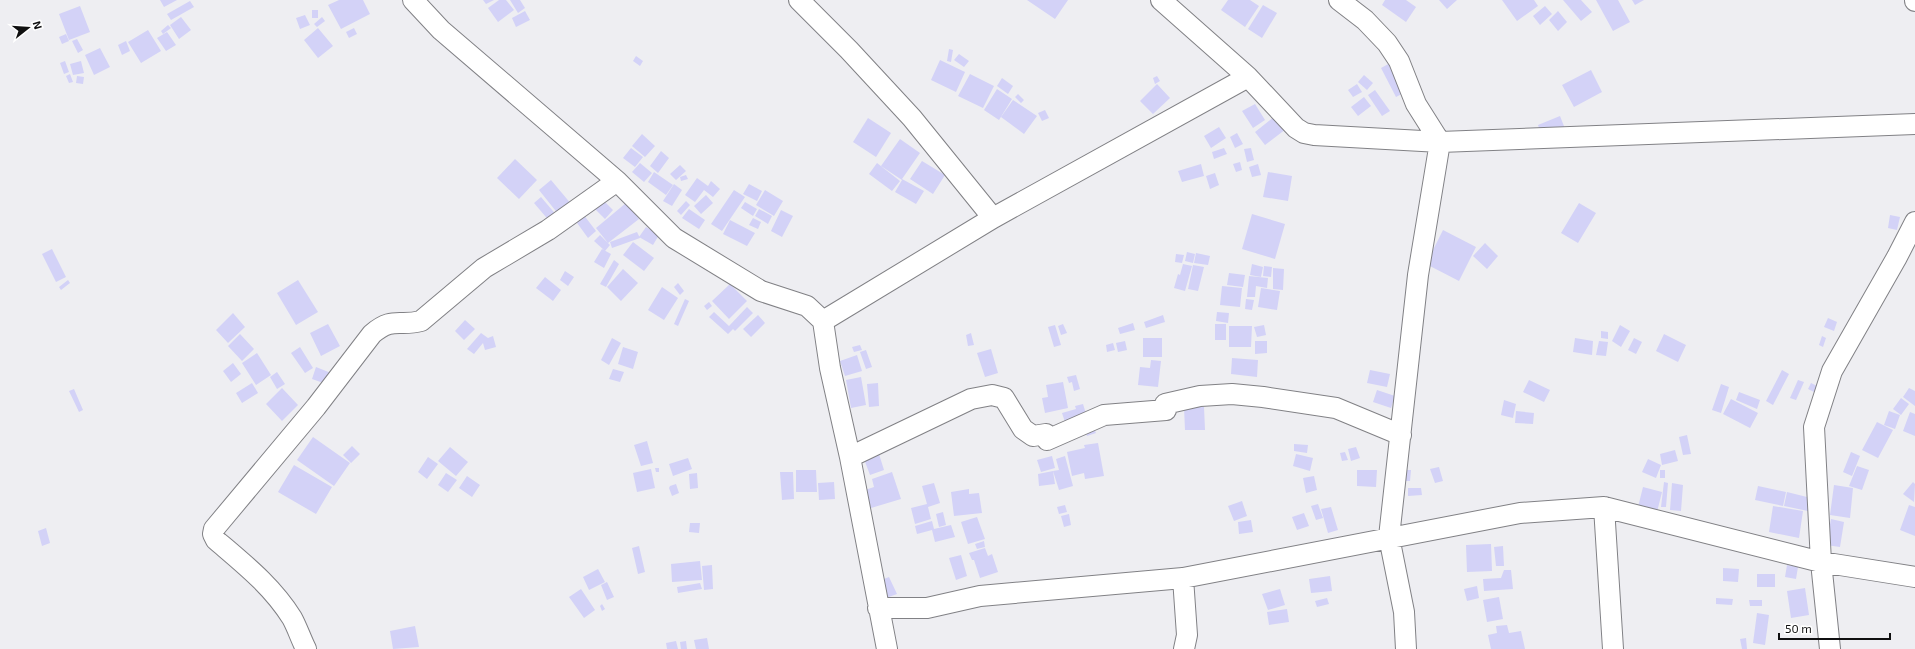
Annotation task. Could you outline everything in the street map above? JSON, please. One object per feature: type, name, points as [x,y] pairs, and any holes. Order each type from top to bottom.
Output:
[{"type":"street","points":[[413,0],[441,30],[617,181],[674,238],[761,291],[807,306],[824,321],[830,368],[850,457],[887,649]]},
{"type":"street","points":[[799,0],[849,50],[912,118],[993,218]]},
{"type":"street","points":[[1161,0],[1248,77],[1296,128],[1304,133],[1314,135],[1440,142],[1915,124]]},
{"type":"street","points":[[1339,0],[1365,20],[1387,43],[1399,61],[1416,104],[1440,142],[1418,275],[1389,537],[1404,612],[1406,649]]},
{"type":"street","points":[[824,321],[993,218],[1248,77]]},
{"type":"street","points":[[306,649],[292,619],[272,591],[216,540],[213,534],[214,529],[316,407],[372,334],[382,326],[395,322],[412,324],[421,321],[484,268],[548,230],[617,181]]},
{"type":"street","points":[[1830,649],[1821,562],[1814,427],[1832,371],[1915,222]]},
{"type":"street","points":[[850,457],[971,399],[992,395],[1004,398],[1023,429],[1032,436],[1046,434],[1047,440],[1104,415],[1166,410],[1165,404],[1200,396],[1232,394],[1336,408],[1401,435]]},
{"type":"street","points":[[1604,507],[1613,649]]},
{"type":"street","points":[[878,608],[927,608],[980,596],[1183,578],[1389,537],[1520,513],[1604,507],[1821,562],[1915,577]]},
{"type":"street","points":[[1183,578],[1187,635],[1184,649]]},
{"type":"building","points":[[160,0],[177,0],[164,7]]},
{"type":"building","points":[[339,0],[363,0],[370,14],[341,29],[328,5]]},
{"type":"building","points":[[483,0],[494,0],[486,4]]},
{"type":"building","points":[[499,0],[506,0],[514,10],[498,22],[488,8]]},
{"type":"building","points":[[510,0],[520,0],[525,8],[518,13]]},
{"type":"building","points":[[1027,0],[1068,0],[1055,19]]},
{"type":"building","points":[[1228,0],[1250,0],[1259,6],[1245,27],[1221,10]]},
{"type":"building","points":[[1385,0],[1406,0],[1416,7],[1406,22],[1382,5]]},
{"type":"building","points":[[1439,0],[1457,0],[1447,9]]},
{"type":"building","points":[[1502,0],[1534,0],[1538,6],[1517,21]]},
{"type":"building","points":[[1563,0],[1581,0],[1592,12],[1581,21]]},
{"type":"building","points":[[1596,0],[1618,0],[1630,22],[1613,31]]},
{"type":"building","points":[[1632,0],[1644,0],[1635,5]]},
{"type":"building","points":[[190,1],[194,7],[171,20],[167,14]]},
{"type":"building","points":[[1263,5],[1277,13],[1262,38],[1248,29]]},
{"type":"building","points":[[80,6],[90,32],[69,40],[59,14]]},
{"type":"building","points":[[1545,6],[1552,14],[1540,25],[1533,16]]},
{"type":"building","points":[[312,10],[318,10],[318,18],[312,18]]},
{"type":"building","points":[[525,11],[530,20],[516,27],[512,18]]},
{"type":"building","points":[[1558,11],[1567,22],[1558,31],[1549,20]]},
{"type":"building","points":[[305,15],[310,25],[300,29],[296,18]]},
{"type":"building","points":[[181,17],[191,30],[179,39],[170,25]]},
{"type":"building","points":[[322,17],[325,21],[317,27],[314,24]]},
{"type":"building","points":[[168,25],[171,28],[163,34],[161,31]]},
{"type":"building","points":[[318,28],[333,46],[318,58],[304,40]]},
{"type":"building","points":[[354,28],[357,34],[349,38],[346,32]]},
{"type":"building","points":[[148,30],[161,51],[141,63],[128,42]]},
{"type":"building","points":[[167,32],[176,45],[166,51],[157,38]]},
{"type":"building","points":[[66,34],[69,41],[62,44],[59,37]]},
{"type":"building","points":[[77,39],[83,50],[78,53],[72,41]]},
{"type":"building","points":[[126,41],[130,51],[122,55],[118,45]]},
{"type":"building","points":[[100,48],[110,67],[94,75],[85,55]]},
{"type":"building","points":[[949,49],[953,50],[951,62],[947,61]]},
{"type":"building","points":[[959,54],[969,61],[964,67],[954,60]]},
{"type":"building","points":[[636,56],[643,61],[640,66],[633,61]]},
{"type":"building","points":[[1401,57],[1417,86],[1396,97],[1381,68]]},
{"type":"building","points":[[940,60],[965,72],[956,92],[931,80]]},
{"type":"building","points":[[65,61],[69,72],[64,74],[60,63]]},
{"type":"building","points":[[81,61],[84,73],[73,75],[70,64]]},
{"type":"building","points":[[1591,70],[1602,92],[1574,107],[1562,85]]},
{"type":"building","points":[[70,74],[73,82],[69,83],[66,76]]},
{"type":"building","points":[[970,74],[994,86],[983,108],[958,96]]},
{"type":"building","points":[[1364,75],[1373,83],[1367,90],[1358,82]]},
{"type":"building","points":[[77,76],[84,77],[83,84],[76,83]]},
{"type":"building","points":[[1157,76],[1160,81],[1155,84],[1153,78]]},
{"type":"building","points":[[1002,78],[1013,86],[1008,94],[997,86]]},
{"type":"building","points":[[1157,84],[1170,98],[1153,114],[1140,101]]},
{"type":"building","points":[[1357,84],[1362,92],[1353,97],[1348,90]]},
{"type":"building","points":[[997,89],[1012,99],[999,120],[984,110]]},
{"type":"building","points":[[1375,90],[1390,111],[1382,116],[1368,95]]},
{"type":"building","points":[[1018,94],[1024,100],[1021,103],[1015,97]]},
{"type":"building","points":[[1364,97],[1371,106],[1358,116],[1351,107]]},
{"type":"building","points":[[1013,100],[1037,116],[1024,134],[1001,117]]},
{"type":"building","points":[[1255,104],[1265,120],[1253,128],[1242,111]]},
{"type":"building","points":[[1045,110],[1049,118],[1042,121],[1038,113]]},
{"type":"building","points":[[1275,116],[1286,129],[1265,145],[1255,132]]},
{"type":"building","points":[[1560,116],[1569,139],[1546,148],[1538,125]]},
{"type":"building","points":[[868,118],[891,133],[876,157],[853,142]]},
{"type":"building","points":[[1219,127],[1226,138],[1211,148],[1204,136]]},
{"type":"building","points":[[1237,133],[1243,144],[1235,148],[1230,137]]},
{"type":"building","points":[[642,134],[655,146],[645,157],[632,146]]},
{"type":"building","points":[[900,139],[920,153],[902,179],[924,191],[916,204],[895,192],[902,180],[881,166]]},
{"type":"building","points":[[631,148],[643,157],[635,167],[623,158]]},
{"type":"building","points":[[1224,148],[1227,154],[1214,159],[1212,152]]},
{"type":"building","points":[[1251,148],[1254,160],[1247,162],[1244,149]]},
{"type":"building","points":[[661,151],[669,158],[658,173],[650,166]]},
{"type":"building","points":[[515,159],[537,180],[519,199],[497,178]]},
{"type":"building","points":[[922,161],[945,175],[933,194],[910,179]]},
{"type":"building","points":[[1240,162],[1242,170],[1236,172],[1233,164]]},
{"type":"building","points":[[640,163],[652,173],[644,182],[632,172]]},
{"type":"building","points":[[877,163],[900,181],[892,191],[869,174]]},
{"type":"building","points":[[1201,164],[1204,176],[1182,182],[1178,171]]},
{"type":"building","points":[[1258,164],[1261,175],[1252,177],[1249,167]]},
{"type":"building","points":[[680,165],[686,171],[676,180],[670,174]]},
{"type":"building","points":[[654,172],[673,185],[666,195],[648,182]]},
{"type":"building","points":[[1268,172],[1292,176],[1288,201],[1263,197]]},
{"type":"building","points":[[1215,173],[1219,185],[1210,189],[1206,176]]},
{"type":"building","points":[[686,175],[688,179],[681,181],[680,177]]},
{"type":"building","points":[[697,178],[708,186],[711,181],[720,189],[713,197],[704,190],[695,202],[685,195]]},
{"type":"building","points":[[551,180],[572,205],[559,215],[539,190]]},
{"type":"building","points":[[674,184],[682,190],[672,206],[663,201]]},
{"type":"building","points":[[749,184],[762,191],[757,201],[743,194]]},
{"type":"building","points":[[734,190],[745,197],[722,231],[711,224]]},
{"type":"building","points":[[765,190],[783,201],[774,216],[756,205]]},
{"type":"building","points":[[706,195],[713,203],[701,214],[694,206]]},
{"type":"building","points":[[599,196],[613,210],[605,219],[591,205]]},
{"type":"building","points":[[541,197],[558,217],[551,223],[534,203]]},
{"type":"building","points":[[686,201],[690,205],[681,215],[677,211]]},
{"type":"building","points":[[745,202],[757,209],[753,216],[741,208]]},
{"type":"building","points":[[626,203],[639,219],[608,243],[596,228]]},
{"type":"building","points":[[1579,203],[1596,213],[1578,243],[1561,233]]},
{"type":"building","points":[[689,209],[705,220],[699,229],[682,218]]},
{"type":"building","points":[[759,209],[772,216],[768,224],[755,216]]},
{"type":"building","points":[[580,210],[596,231],[588,238],[572,216]]},
{"type":"building","points":[[781,210],[793,216],[782,237],[771,231]]},
{"type":"building","points":[[1252,214],[1285,224],[1275,259],[1242,249]]},
{"type":"building","points":[[1890,215],[1900,217],[1897,230],[1888,228]]},
{"type":"building","points":[[753,218],[761,222],[758,229],[749,225]]},
{"type":"building","points":[[730,220],[755,233],[747,246],[723,234]]},
{"type":"building","points":[[646,227],[659,235],[653,245],[639,237]]},
{"type":"building","points":[[1443,230],[1476,247],[1459,281],[1426,264]]},
{"type":"building","points":[[637,232],[640,238],[612,248],[610,242]]},
{"type":"building","points":[[600,235],[610,245],[605,251],[594,241]]},
{"type":"building","points":[[633,242],[654,258],[644,271],[623,255]]},
{"type":"building","points":[[1485,243],[1498,256],[1487,269],[1473,256]]},
{"type":"building","points":[[52,249],[66,277],[56,282],[42,254]]},
{"type":"building","points":[[602,249],[611,254],[604,268],[594,262]]},
{"type":"building","points":[[1187,252],[1195,254],[1193,263],[1185,261]]},
{"type":"building","points":[[1196,253],[1210,256],[1208,265],[1194,263]]},
{"type":"building","points":[[1176,254],[1184,255],[1182,263],[1175,262]]},
{"type":"building","points":[[614,260],[619,264],[606,287],[600,284]]},
{"type":"building","points":[[1183,264],[1192,266],[1185,291],[1174,288]]},
{"type":"building","points":[[1252,264],[1263,267],[1261,277],[1250,275]]},
{"type":"building","points":[[1193,265],[1204,267],[1198,291],[1188,289]]},
{"type":"building","points":[[1264,266],[1272,267],[1271,277],[1263,276]]},
{"type":"building","points":[[1273,268],[1284,269],[1283,290],[1273,289]]},
{"type":"building","points":[[623,269],[638,283],[621,301],[607,287]]},
{"type":"building","points":[[565,271],[574,277],[568,286],[560,280]]},
{"type":"building","points":[[1229,273],[1245,275],[1243,287],[1227,285]]},
{"type":"building","points":[[1249,276],[1268,278],[1267,288],[1256,286],[1255,297],[1247,297]]},
{"type":"building","points":[[545,277],[561,290],[553,301],[536,288]]},
{"type":"building","points":[[68,280],[70,283],[61,290],[59,287]]},
{"type":"building","points":[[298,280],[318,312],[296,325],[277,293]]},
{"type":"building","points":[[678,283],[684,291],[680,295],[674,287]]},
{"type":"building","points":[[730,284],[747,301],[729,319],[712,301]]},
{"type":"building","points":[[1222,286],[1242,288],[1240,307],[1220,305]]},
{"type":"building","points":[[662,287],[678,298],[664,320],[648,310]]},
{"type":"building","points":[[1261,288],[1280,291],[1277,310],[1258,307]]},
{"type":"building","points":[[685,299],[689,301],[678,326],[674,324]]},
{"type":"building","points":[[1246,299],[1254,300],[1252,310],[1245,309]]},
{"type":"building","points":[[709,302],[712,306],[707,310],[704,306]]},
{"type":"building","points":[[747,307],[753,313],[735,331],[733,329],[728,334],[709,317],[714,312],[729,326]]},
{"type":"building","points":[[1217,312],[1229,313],[1228,323],[1216,321]]},
{"type":"building","points":[[233,313],[245,327],[228,343],[216,330]]},
{"type":"building","points":[[758,315],[765,323],[751,337],[743,329]]},
{"type":"building","points":[[1163,315],[1165,322],[1146,328],[1144,322]]},
{"type":"building","points":[[1828,318],[1837,322],[1834,331],[1824,327]]},
{"type":"building","points":[[465,320],[475,329],[464,340],[455,331]]},
{"type":"building","points":[[1133,323],[1135,330],[1120,334],[1118,328]]},
{"type":"building","points":[[328,324],[340,346],[321,356],[310,333]]},
{"type":"building","points":[[1063,324],[1067,333],[1061,335],[1058,326]]},
{"type":"building","points":[[1215,324],[1226,324],[1226,340],[1215,340]]},
{"type":"building","points":[[1055,325],[1061,345],[1054,347],[1048,327]]},
{"type":"building","points":[[1264,325],[1266,335],[1257,337],[1254,327]]},
{"type":"building","points":[[1620,325],[1630,331],[1621,347],[1612,341]]},
{"type":"building","points":[[1229,326],[1252,326],[1251,347],[1229,347]]},
{"type":"building","points":[[1601,331],[1608,332],[1608,339],[1601,338]]},
{"type":"building","points":[[481,333],[488,338],[493,336],[496,347],[485,350],[483,343],[474,354],[467,349]]},
{"type":"building","points":[[971,333],[974,345],[968,346],[966,335]]},
{"type":"building","points":[[240,334],[254,349],[242,361],[228,346]]},
{"type":"building","points":[[1664,334],[1686,345],[1678,362],[1656,351]]},
{"type":"building","points":[[1822,336],[1826,338],[1823,347],[1819,345]]},
{"type":"building","points":[[612,338],[621,343],[609,365],[601,360]]},
{"type":"building","points":[[1143,338],[1162,338],[1162,357],[1143,357]]},
{"type":"building","points":[[1575,338],[1593,341],[1592,355],[1573,352]]},
{"type":"building","points":[[1634,338],[1642,342],[1636,354],[1628,350]]},
{"type":"building","points":[[1125,341],[1127,350],[1118,352],[1116,343]]},
{"type":"building","points":[[1255,341],[1267,341],[1267,353],[1255,354]]},
{"type":"building","points":[[1599,341],[1608,342],[1606,356],[1596,355]]},
{"type":"building","points":[[1113,343],[1115,350],[1107,352],[1106,345]]},
{"type":"building","points":[[860,345],[862,350],[854,352],[852,347]]},
{"type":"building","points":[[300,347],[313,368],[305,373],[291,353]]},
{"type":"building","points":[[623,347],[638,352],[633,369],[618,364]]},
{"type":"building","points":[[991,349],[998,373],[985,377],[977,353]]},
{"type":"building","points":[[866,350],[872,367],[866,369],[860,352]]},
{"type":"building","points":[[257,353],[271,375],[256,385],[242,363]]},
{"type":"building","points":[[857,355],[862,371],[845,376],[840,361]]},
{"type":"building","points":[[1232,358],[1258,360],[1257,377],[1231,374]]},
{"type":"building","points":[[1151,360],[1161,361],[1158,387],[1138,385],[1140,367],[1150,368]]},
{"type":"building","points":[[233,363],[241,374],[231,382],[223,371]]},
{"type":"building","points":[[316,367],[336,375],[332,386],[312,379]]},
{"type":"building","points":[[613,369],[624,372],[620,382],[609,379]]},
{"type":"building","points":[[1370,370],[1390,374],[1387,387],[1367,383]]},
{"type":"building","points":[[1782,370],[1789,374],[1773,405],[1766,401]]},
{"type":"building","points":[[277,372],[285,384],[277,389],[270,377]]},
{"type":"building","points":[[1076,375],[1080,389],[1074,391],[1072,382],[1069,383],[1067,377]]},
{"type":"building","points":[[861,377],[866,405],[851,408],[846,380]]},
{"type":"building","points":[[1529,380],[1550,390],[1544,402],[1523,392]]},
{"type":"building","points":[[1798,380],[1804,382],[1796,400],[1790,398]]},
{"type":"building","points":[[1063,382],[1068,408],[1045,413],[1042,398],[1048,397],[1046,385]]},
{"type":"building","points":[[252,383],[258,393],[242,403],[236,393]]},
{"type":"building","points":[[878,383],[879,406],[869,407],[867,384]]},
{"type":"building","points":[[1811,383],[1821,388],[1818,394],[1808,389]]},
{"type":"building","points":[[1721,384],[1729,387],[1721,413],[1712,410]]},
{"type":"building","points":[[282,388],[298,405],[282,421],[266,404]]},
{"type":"building","points":[[1909,388],[1915,391],[1915,406],[1903,397]]},
{"type":"building","points":[[74,389],[83,410],[79,412],[69,391]]},
{"type":"building","points":[[1377,390],[1395,396],[1391,408],[1373,402]]},
{"type":"building","points":[[1739,392],[1760,400],[1757,409],[1736,400]]},
{"type":"building","points":[[1901,398],[1909,404],[1901,415],[1893,409]]},
{"type":"building","points":[[1731,399],[1758,413],[1750,428],[1723,414]]},
{"type":"building","points":[[1504,400],[1516,404],[1513,418],[1501,415]]},
{"type":"building","points":[[1083,404],[1087,417],[1066,425],[1062,413],[1076,409],[1075,406]]},
{"type":"building","points":[[1184,407],[1204,407],[1205,430],[1185,430]]},
{"type":"building","points":[[1516,411],[1534,413],[1533,424],[1515,423]]},
{"type":"building","points":[[1889,411],[1900,415],[1895,429],[1884,425]]},
{"type":"building","points":[[1910,412],[1915,414],[1915,436],[1903,431]]},
{"type":"building","points":[[1877,422],[1893,430],[1878,458],[1862,450]]},
{"type":"building","points":[[1093,427],[1096,433],[1087,436],[1085,430]]},
{"type":"building","points":[[1687,435],[1691,454],[1683,455],[1679,437]]},
{"type":"building","points":[[313,437],[350,463],[334,486],[297,460]]},
{"type":"building","points":[[647,441],[653,463],[641,466],[634,445]]},
{"type":"building","points":[[1098,443],[1104,476],[1085,479],[1084,473],[1072,476],[1067,452],[1085,448],[1084,445]]},
{"type":"building","points":[[1294,444],[1308,445],[1307,453],[1294,451]]},
{"type":"building","points":[[352,446],[360,454],[351,463],[343,455]]},
{"type":"building","points":[[450,447],[468,462],[456,476],[438,461]]},
{"type":"building","points":[[1356,447],[1360,458],[1351,461],[1348,449]]},
{"type":"building","points":[[1675,450],[1678,461],[1662,465],[1660,454]]},
{"type":"building","points":[[1345,452],[1348,460],[1342,461],[1340,453]]},
{"type":"building","points":[[1851,452],[1860,456],[1852,476],[1843,472]]},
{"type":"building","points":[[879,454],[884,470],[870,475],[864,459]]},
{"type":"building","points":[[1296,454],[1313,458],[1310,471],[1293,466]]},
{"type":"building","points":[[1052,456],[1055,468],[1041,472],[1037,460]]},
{"type":"building","points":[[1065,456],[1073,486],[1059,490],[1053,471],[1059,470],[1056,459]]},
{"type":"building","points":[[428,457],[438,464],[427,479],[418,472]]},
{"type":"building","points":[[688,458],[692,469],[673,476],[669,464]]},
{"type":"building","points":[[1648,459],[1661,465],[1656,478],[1642,472]]},
{"type":"building","points":[[294,465],[332,487],[316,514],[278,492]]},
{"type":"building","points":[[1857,466],[1869,470],[1862,490],[1849,486]]},
{"type":"building","points":[[1439,467],[1443,481],[1435,483],[1430,469]]},
{"type":"building","points":[[655,468],[659,468],[659,472],[656,472]]},
{"type":"building","points":[[651,469],[655,488],[637,492],[633,473]]},
{"type":"building","points":[[796,470],[816,470],[817,492],[796,492]]},
{"type":"building","points":[[1357,470],[1377,470],[1376,487],[1357,486]]},
{"type":"building","points":[[1405,470],[1411,470],[1410,481],[1405,481]]},
{"type":"building","points":[[1660,470],[1665,470],[1665,478],[1660,478]]},
{"type":"building","points":[[1053,471],[1055,484],[1039,486],[1038,474]]},
{"type":"building","points":[[780,472],[793,472],[794,499],[782,500]]},
{"type":"building","points":[[892,472],[901,499],[871,508],[865,490],[874,487],[872,479]]},
{"type":"building","points":[[446,473],[457,480],[448,492],[438,485]]},
{"type":"building","points":[[697,473],[698,488],[690,489],[689,474]]},
{"type":"building","points":[[467,476],[480,485],[472,497],[459,488]]},
{"type":"building","points":[[1314,476],[1317,490],[1306,493],[1303,478]]},
{"type":"building","points":[[834,482],[835,499],[819,500],[818,483]]},
{"type":"building","points":[[1664,482],[1668,483],[1666,507],[1661,507]]},
{"type":"building","points":[[1913,482],[1915,484],[1914,502],[1903,494]]},
{"type":"building","points":[[934,483],[940,503],[928,507],[931,519],[915,524],[911,508],[927,504],[922,486]]},
{"type":"building","points":[[1672,483],[1683,485],[1681,511],[1670,510]]},
{"type":"building","points":[[676,484],[679,493],[672,496],[669,488],[670,486]]},
{"type":"building","points":[[1834,485],[1853,488],[1850,518],[1830,515]]},
{"type":"building","points":[[1758,486],[1786,492],[1783,506],[1755,500]]},
{"type":"building","points":[[1643,487],[1662,492],[1657,512],[1638,507]]},
{"type":"building","points":[[1408,488],[1421,488],[1422,495],[1408,496]]},
{"type":"building","points":[[969,489],[969,494],[979,493],[982,513],[954,516],[951,492]]},
{"type":"building","points":[[1787,492],[1811,498],[1808,511],[1784,506]]},
{"type":"building","points":[[1242,501],[1247,516],[1234,521],[1228,506]]},
{"type":"building","points":[[1318,504],[1323,518],[1316,520],[1311,506]]},
{"type":"building","points":[[1065,505],[1067,512],[1059,514],[1057,507]]},
{"type":"building","points":[[1909,505],[1915,507],[1915,536],[1900,530]]},
{"type":"building","points":[[1773,506],[1803,511],[1799,538],[1769,532]]},
{"type":"building","points":[[1331,507],[1338,530],[1328,533],[1321,509]]},
{"type":"building","points":[[943,512],[946,525],[939,527],[936,514]]},
{"type":"building","points":[[1304,513],[1309,526],[1297,530],[1292,517]]},
{"type":"building","points":[[1069,514],[1071,525],[1064,527],[1061,516]]},
{"type":"building","points":[[977,517],[985,539],[968,544],[961,522]]},
{"type":"building","points":[[1831,519],[1844,522],[1840,547],[1826,545]]},
{"type":"building","points":[[1251,520],[1253,532],[1239,534],[1238,522]]},
{"type":"building","points":[[932,521],[934,529],[951,525],[955,537],[935,542],[932,530],[917,534],[915,526]]},
{"type":"building","points":[[690,523],[700,523],[699,533],[689,532]]},
{"type":"building","points":[[46,528],[50,543],[42,546],[38,531]]},
{"type":"building","points":[[984,541],[985,547],[977,549],[975,544]]},
{"type":"building","points":[[1491,544],[1492,571],[1467,572],[1466,545]]},
{"type":"building","points":[[639,546],[645,572],[638,574],[632,548]]},
{"type":"building","points":[[1503,546],[1504,566],[1496,566],[1494,547]]},
{"type":"building","points":[[985,548],[988,556],[992,554],[998,572],[980,578],[974,560],[972,560],[969,553]]},
{"type":"building","points":[[961,555],[967,576],[956,580],[949,558]]},
{"type":"building","points":[[700,561],[702,580],[672,582],[671,564]]},
{"type":"building","points":[[712,565],[713,589],[704,590],[702,566]]},
{"type":"building","points":[[1787,565],[1798,567],[1796,579],[1785,577]]},
{"type":"building","points":[[1723,568],[1739,569],[1738,582],[1723,581]]},
{"type":"building","points":[[598,569],[605,582],[589,590],[583,577]]},
{"type":"building","points":[[1504,570],[1511,570],[1513,589],[1484,591],[1483,579],[1501,578]]},
{"type":"building","points":[[1757,574],[1775,574],[1775,587],[1757,587]]},
{"type":"building","points":[[1330,576],[1332,591],[1311,593],[1309,579]]},
{"type":"building","points":[[889,577],[897,594],[886,598],[879,581]]},
{"type":"building","points":[[607,582],[614,597],[607,600],[601,585]]},
{"type":"building","points":[[700,583],[702,589],[678,593],[677,587]]},
{"type":"building","points":[[1477,586],[1479,598],[1467,601],[1464,589]]},
{"type":"building","points":[[1805,588],[1809,615],[1791,618],[1787,591]]},
{"type":"building","points":[[581,589],[595,610],[584,618],[569,597]]},
{"type":"building","points":[[1280,589],[1285,605],[1268,610],[1262,594]]},
{"type":"building","points":[[1499,597],[1503,619],[1487,622],[1483,600]]},
{"type":"building","points":[[1327,598],[1329,604],[1317,607],[1315,601]]},
{"type":"building","points":[[1716,598],[1733,599],[1732,605],[1716,604]]},
{"type":"building","points":[[1749,600],[1762,600],[1762,606],[1750,606]]},
{"type":"building","points":[[602,604],[605,609],[602,611],[600,606]]},
{"type":"building","points":[[1287,609],[1289,622],[1269,625],[1267,612]]},
{"type":"building","points":[[1757,613],[1769,615],[1765,645],[1753,643]]},
{"type":"building","points":[[1507,625],[1509,633],[1521,631],[1525,649],[1491,649],[1488,635],[1497,633],[1496,626]]},
{"type":"building","points":[[415,626],[419,647],[393,649],[390,631]]},
{"type":"building","points":[[707,638],[709,649],[696,649],[694,640]]},
{"type":"building","points":[[1746,638],[1747,649],[1742,649],[1740,639]]},
{"type":"building","points":[[676,641],[678,649],[667,649],[666,643]]},
{"type":"building","points":[[686,641],[687,649],[681,649],[680,642]]}]
